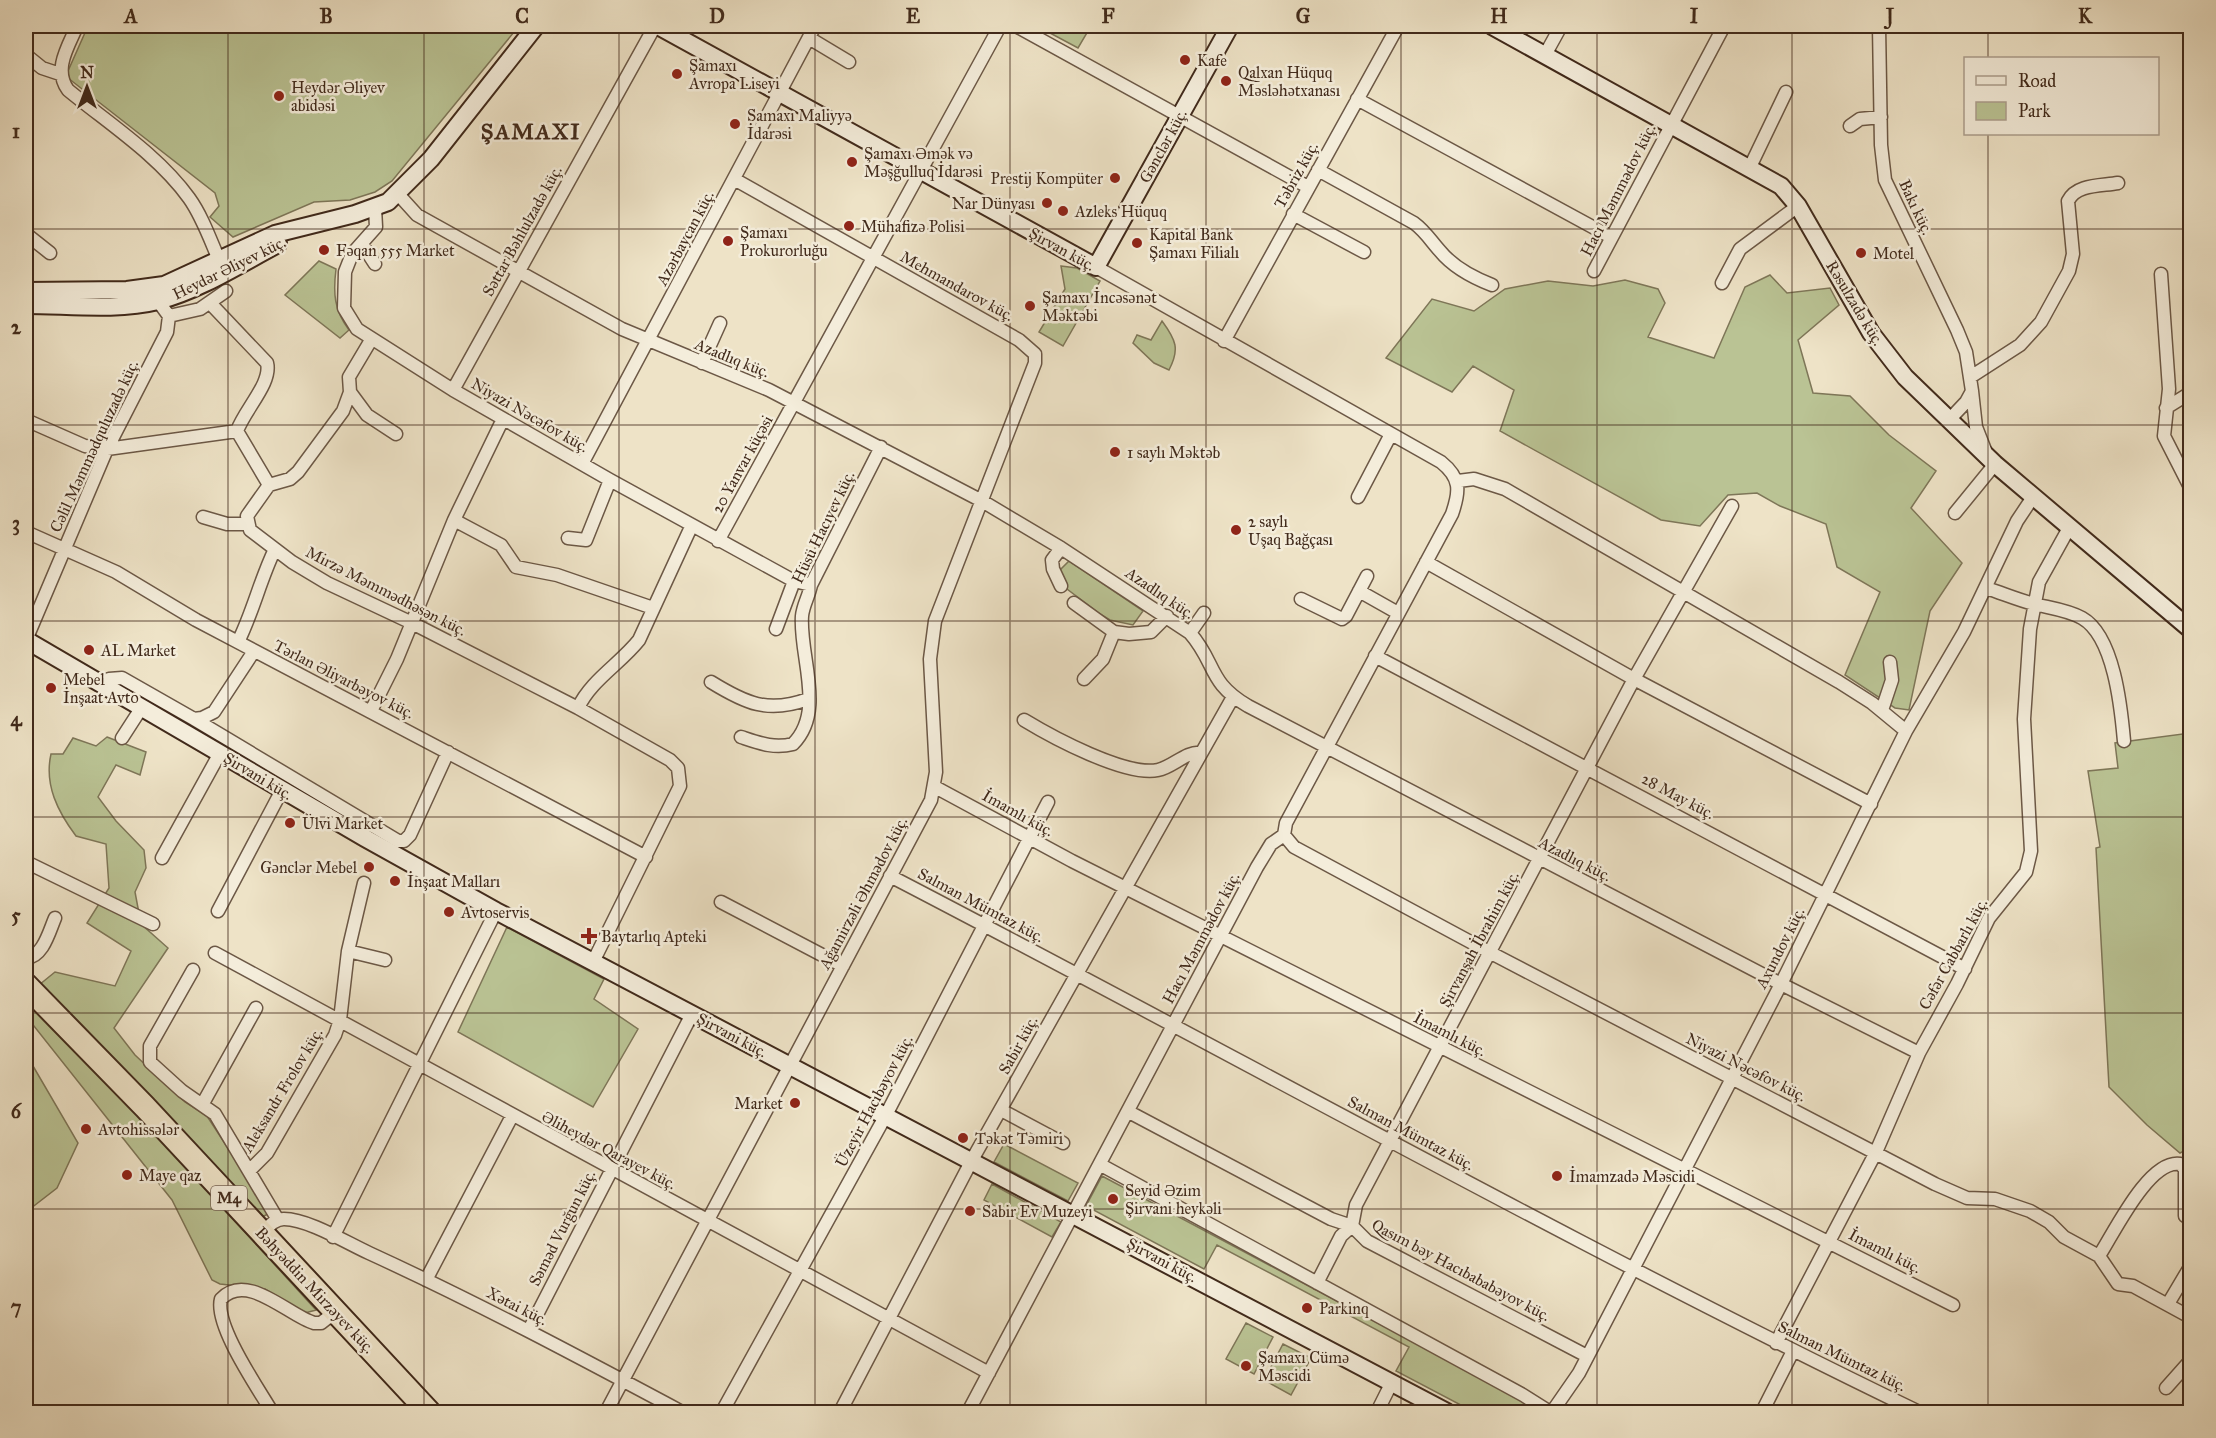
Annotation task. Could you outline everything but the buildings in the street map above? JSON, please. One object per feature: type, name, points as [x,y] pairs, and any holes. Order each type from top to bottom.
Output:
[{"type":"highway","name":"Bəhyəddin Mirzəyev küç.","points":[[26,985],[145,1107],[270,1226],[335,1312],[429,1413]]},
{"type":"street","points":[[60,74],[77,26]]},
{"type":"street","points":[[26,292],[149,288],[164,285],[275,234],[375,208],[398,194],[457,127],[536,26]]},
{"type":"street","name":"Şirvan küç.","points":[[657,26],[1096,267],[1441,462],[1458,481]]},
{"type":"street","name":"Səttar Bəhlulzadə küç.","points":[[453,390],[657,26]]},
{"type":"street","name":"Azərbaycan küç.","points":[[582,464],[815,26]]},
{"type":"street","name":"20 Yanvar küçəsi","points":[[718,541],[1000,26]]},
{"type":"street","points":[[1016,26],[1308,188]]},
{"type":"street","name":"Gənclər küç.","points":[[1096,267],[1230,26]]},
{"type":"street","name":"Təbriz küç.","points":[[1224,341],[1398,26]]},
{"type":"street","name":"Rəsulzadə küç.","points":[[1492,26],[1781,186],[1798,206],[1871,333],[1889,358],[1991,460],[2190,629]]},
{"type":"street","points":[[1545,55],[1561,26]]},
{"type":"street","name":"Hacı Məmmədov küç.","points":[[1594,271],[1670,123],[1724,26]]},
{"type":"street","name":"Bakı küç.","points":[[1879,26],[1885,180],[1957,330],[1972,376],[1976,427],[1991,460]]},
{"type":"street","points":[[809,38],[849,62]]},
{"type":"street","points":[[26,55],[42,68],[60,74],[68,90],[158,164],[180,187],[199,214],[219,260]]},
{"type":"street","points":[[1750,167],[1786,92]]},
{"type":"street","points":[[1357,99],[1611,237]]},
{"type":"street","points":[[1850,126],[1860,119],[1881,117]]},
{"type":"street","points":[[1318,170],[1414,222],[1427,233],[1441,253],[1464,271],[1492,285]]},
{"type":"street","name":"Mehmandarov küç.","points":[[734,179],[1018,340],[1035,354]]},
{"type":"street","points":[[1972,376],[2020,345],[2041,322],[2069,271],[2073,254],[2068,201],[2072,195],[2077,190],[2118,183]]},
{"type":"street","name":"Azadlıq küç.","points":[[398,194],[417,215],[648,342],[795,403],[982,501],[1060,548],[1190,633],[1204,652],[1218,682],[1233,697],[1539,859],[1919,1053]]},
{"type":"street","points":[[1722,283],[1740,249],[1798,206]]},
{"type":"street","name":"Niyazi Nəcəfov küç.","points":[[375,208],[376,227],[346,265],[342,299],[348,318],[371,340],[691,527],[794,580],[812,585]]},
{"type":"street","points":[[1293,214],[1364,252]]},
{"type":"street","name":"Heydər Əliyev küç.","points":[[26,292],[120,305],[158,301],[195,287],[322,222]]},
{"type":"street","points":[[26,234],[50,253]]},
{"type":"street","points":[[362,244],[375,264]]},
{"type":"street","points":[[2161,274],[2168,376],[2164,436],[2190,487]]},
{"type":"street","points":[[158,301],[169,316],[187,313],[210,303],[226,291]]},
{"type":"street","points":[[210,303],[267,363],[269,372],[267,382],[252,400],[237,431]]},
{"type":"street","name":"Cəlil Məmmədquluzadə küç.","points":[[26,640],[107,449],[166,332],[169,316]]},
{"type":"street","points":[[702,363],[720,323]]},
{"type":"street","points":[[203,517],[227,524],[246,524],[250,510],[269,485],[290,479],[298,472],[343,411],[350,392],[349,377],[371,340]]},
{"type":"street","name":"Ağamirzəli Əhmədov küç.","points":[[606,1413],[931,800],[935,787],[930,674],[932,634],[938,612],[1030,382],[1035,354]]},
{"type":"street","points":[[1949,420],[1966,402],[1972,391]]},
{"type":"street","points":[[350,392],[368,416],[396,434]]},
{"type":"street","points":[[2166,408],[2190,393]]},
{"type":"street","points":[[371,711],[412,623],[454,520],[503,419]]},
{"type":"street","points":[[26,420],[85,446],[107,449],[237,431]]},
{"type":"street","points":[[237,431],[248,445],[269,485]]},
{"type":"street","points":[[1358,498],[1391,434]]},
{"type":"street","name":"Hüsü Hacıyev küç.","points":[[741,737],[771,747],[793,744],[804,729],[808,699],[802,618],[812,585],[881,447]]},
{"type":"street","points":[[1955,513],[1991,460]]},
{"type":"street","points":[[1458,481],[1474,479],[1505,489],[1839,682],[1882,710],[1906,731]]},
{"type":"street","points":[[568,538],[586,540],[610,480]]},
{"type":"street","name":"Hacı Məmmədov küç.","points":[[968,1413],[1264,854],[1276,839],[1284,835],[1286,823],[1452,514],[1459,491],[1458,481]]},
{"type":"street","name":"Axundov küç.","points":[[1551,1413],[1587,1356],[1633,1269],[1827,893],[1906,731],[1964,632],[2017,521],[2033,497]]},
{"type":"street","name":"Şirvanşah İbrahim küç.","points":[[1352,1226],[1356,1205],[1491,953],[1587,767],[1634,678],[1732,506]]},
{"type":"street","points":[[454,520],[501,545],[516,567],[557,575],[653,608]]},
{"type":"street","name":"Mirzə Məmmədhəsən küç.","points":[[246,524],[250,530],[275,549],[327,583],[412,623],[578,708],[670,760],[678,768],[680,786],[646,857]]},
{"type":"street","points":[[578,708],[592,687],[628,654],[639,640],[691,527]]},
{"type":"street","name":"Cəfər Cabbarlı küç.","points":[[1776,1343],[1876,1152],[1919,1053],[1965,969],[1989,918],[2022,879],[2029,863],[2031,841],[2024,719],[2026,661],[2033,604],[2046,567],[2069,528]]},
{"type":"street","name":"Tərlan Əliyarbəyov küç.","points":[[26,532],[116,572],[254,651],[646,857]]},
{"type":"street","points":[[1060,548],[1052,560],[1053,569],[1061,586]]},
{"type":"street","points":[[238,642],[250,619],[261,577],[275,549]]},
{"type":"street","points":[[1426,562],[1634,678],[1871,804]]},
{"type":"street","points":[[1301,599],[1342,619],[1346,616],[1367,576]]},
{"type":"street","points":[[776,628],[794,580]]},
{"type":"street","points":[[1986,588],[2033,604],[2074,614],[2085,619],[2098,633],[2118,691],[2124,741]]},
{"type":"street","points":[[1359,591],[1398,613]]},
{"type":"street","points":[[1074,603],[1114,632],[1129,634],[1150,632],[1167,616]]},
{"type":"street","points":[[1190,633],[1204,613]]},
{"type":"street","points":[[1084,679],[1103,659],[1114,632]]},
{"type":"street","name":"Şirvani küç.","points":[[26,640],[282,790],[496,911],[1448,1413]]},
{"type":"street","points":[[194,719],[214,712],[254,651]]},
{"type":"street","name":"28 May küç.","points":[[1375,656],[1827,893],[1965,969]]},
{"type":"street","points":[[1882,710],[1892,680],[1890,662]]},
{"type":"street","points":[[104,684],[115,677],[131,681],[398,841],[404,841],[410,835],[448,752]]},
{"type":"street","points":[[711,682],[737,698],[756,705],[791,705],[808,699]]},
{"type":"street","name":"Sabir küç.","points":[[840,1413],[972,1160],[1233,697]]},
{"type":"street","points":[[122,738],[142,706]]},
{"type":"street","points":[[1024,720],[1062,742],[1143,772],[1158,770],[1191,754],[1201,753]]},
{"type":"street","points":[[162,858],[220,753]]},
{"type":"street","name":"İmamlı küç.","points":[[935,787],[1028,838],[1440,1048],[1953,1305]]},
{"type":"street","points":[[218,911],[282,790]]},
{"type":"street","name":"Üzeyir Hacıbəyov küç.","points":[[723,1413],[886,1115],[1048,802]]},
{"type":"street","name":"Niyazi Nəcəfov küç.","points":[[1284,835],[1294,847],[1491,953],[1957,1195],[2010,1203],[2030,1211],[2049,1222],[2064,1237],[2098,1256],[2118,1284],[2133,1286],[2190,1317]]},
{"type":"street","points":[[593,962],[646,857]]},
{"type":"street","points":[[26,862],[153,924]]},
{"type":"street","name":"Salman Mümtaz küç.","points":[[890,876],[1633,1269],[1792,1352],[1918,1413]]},
{"type":"street","name":"Aleksandr Frolov küç.","points":[[249,1171],[267,1153],[328,1049],[340,1020],[348,951],[364,882]]},
{"type":"street","points":[[721,902],[843,966]]},
{"type":"street","points":[[333,1237],[496,911]]},
{"type":"street","points":[[26,958],[33,957],[40,951],[55,918]]},
{"type":"street","points":[[348,951],[385,960]]},
{"type":"street","name":"Əliheydər Qarayev küç.","points":[[215,953],[512,1116],[989,1372]]},
{"type":"street","points":[[193,970],[150,1046],[148,1054],[150,1062],[155,1069],[215,1114],[249,1171],[270,1226]]},
{"type":"street","points":[[202,1105],[256,1008]]},
{"type":"street","name":"Səməd Vurğun küç.","points":[[529,1330],[692,1014]]},
{"type":"street","points":[[1001,1110],[1063,1143]]},
{"type":"street","name":"Qasım bəy Hacıbababəyov küç.","points":[[1129,1112],[1331,1219],[1352,1226],[1367,1241],[1587,1356]]},
{"type":"street","points":[[426,1280],[512,1116]]},
{"type":"street","points":[[2098,1256],[2154,1173],[2166,1165],[2180,1164],[2187,1175],[2188,1196],[2185,1216]]},
{"type":"street","points":[[1101,1165],[1524,1395],[1551,1413]]},
{"type":"street","name":"Xətai küç.","points":[[270,1226],[298,1222],[333,1237],[529,1330],[682,1413]]},
{"type":"street","points":[[1317,1283],[1341,1236],[1352,1226]]},
{"type":"street","points":[[2168,1304],[2190,1267]]},
{"type":"street","points":[[272,1413],[229,1335],[221,1313],[221,1299],[233,1291],[252,1292],[314,1323],[321,1323],[335,1312]]},
{"type":"street","points":[[1762,1413],[1792,1352]]},
{"type":"street","points":[[2166,1388],[2190,1360]]},
{"type":"street","points":[[1379,1412],[1392,1382]]},
{"type":"green space","points":[[88,26],[130,26],[138,31],[142,26],[519,26],[392,181],[375,192],[350,200],[314,202],[233,237],[210,217],[219,206],[215,193],[68,78],[68,71]]},
{"type":"green space","points":[[1037,26],[1091,26],[1078,48]]},
{"type":"green space","points":[[319,261],[336,269],[336,301],[340,315],[349,330],[340,338],[285,295]]},
{"type":"green space","points":[[1061,266],[1077,268],[1100,281],[1063,346],[1039,332],[1065,289]]},
{"type":"green space","points":[[1770,275],[1787,293],[1830,288],[1839,305],[1798,340],[1813,393],[1850,396],[1889,435],[1936,471],[1911,508],[1962,563],[1930,611],[1909,710],[1895,708],[1845,675],[1880,592],[1837,567],[1826,524],[1780,506],[1757,493],[1728,495],[1700,526],[1661,520],[1500,431],[1514,390],[1473,366],[1452,392],[1386,358],[1432,299],[1474,311],[1505,289],[1548,281],[1593,286],[1625,280],[1658,289],[1665,303],[1648,337],[1714,358],[1745,287]]},
{"type":"green space","points":[[1162,321],[1175,345],[1175,356],[1169,370],[1154,363],[1133,343],[1137,335],[1151,340]]},
{"type":"green space","points":[[1069,561],[1143,611],[1133,625],[1110,620],[1067,589],[1060,570]]},
{"type":"green space","points":[[2190,733],[2190,1148],[2180,1153],[2147,1125],[2109,1087],[2096,848],[2100,847],[2088,771],[2118,768],[2115,743]]},
{"type":"green space","points":[[107,737],[146,752],[140,775],[116,765],[98,797],[116,821],[144,850],[146,868],[135,892],[141,924],[168,948],[114,1028],[135,1055],[185,1102],[207,1116],[270,1213],[262,1217],[39,985],[55,972],[115,986],[131,951],[87,923],[109,888],[106,844],[76,836],[58,808],[49,777],[51,754],[63,754],[73,738],[96,746]]},
{"type":"green space","points":[[507,927],[604,979],[594,999],[638,1029],[593,1107],[458,1032]]},
{"type":"green space","points":[[26,999],[133,1109],[316,1310],[305,1313],[265,1289],[220,1284],[212,1280],[172,1200],[26,1016]]},
{"type":"green space","points":[[26,1054],[78,1143],[57,1188],[26,1212]]},
{"type":"green space","points":[[1004,1144],[1078,1183],[1068,1201],[994,1162]]},
{"type":"green space","points":[[1102,1176],[1532,1405],[1528,1412],[1474,1412],[1396,1371],[1409,1347],[1217,1245],[1204,1269],[1086,1206]]},
{"type":"green space","points":[[992,1184],[1061,1222],[1052,1237],[984,1200]]},
{"type":"green space","points":[[1246,1323],[1273,1337],[1254,1374],[1226,1359]]},
{"type":"green space","points":[[1283,1344],[1311,1358],[1291,1395],[1264,1380]]},
{"type":"place","name":"Kafe","points":[[1185,60]]},
{"type":"place","name":"Şamaxı Avropa Liseyi","points":[[677,74]]},
{"type":"place","name":"Qalxan Hüquq Məsləhətxanası","points":[[1226,81]]},
{"type":"place","name":"Heydər Əliyev abidəsi","points":[[279,96]]},
{"type":"place","name":"Şamaxı Maliyyə İdarəsi","points":[[735,124]]},
{"type":"place","name":"Şamaxı Əmək və Məşğulluq İdarəsi","points":[[852,162]]},
{"type":"place","name":"Prestij Kompüter","points":[[1115,178]]},
{"type":"place","name":"Nar Dünyası","points":[[1047,203]]},
{"type":"place","name":"Azleks Hüquq","points":[[1063,211]]},
{"type":"place","name":"Mühafizə Polisi","points":[[849,226]]},
{"type":"place","name":"Şamaxı Prokurorluğu","points":[[728,241]]},
{"type":"place","name":"Kapital Bank Şamaxı Filialı","points":[[1137,243]]},
{"type":"place","name":"Fəqan 555 Market","points":[[324,250]]},
{"type":"place","name":"Motel","points":[[1861,253]]},
{"type":"place","name":"Şamaxı İncəsənət Məktəbi","points":[[1030,306]]},
{"type":"place","name":"1 saylı Məktəb","points":[[1115,452]]},
{"type":"place","name":"2 saylı Uşaq Bağçası","points":[[1236,530]]},
{"type":"place","name":"AL Market","points":[[89,650]]},
{"type":"place","name":"Mebel İnşaat Avto","points":[[51,688]]},
{"type":"place","name":"Ülvi Market","points":[[290,823]]},
{"type":"place","name":"Gənclər Mebel","points":[[369,867]]},
{"type":"place","name":"İnşaat Malları","points":[[395,881]]},
{"type":"place","name":"Avtoservis","points":[[449,912]]},
{"type":"place","name":"Baytarlıq Apteki","points":[[589,936]]},
{"type":"place","name":"Market","points":[[795,1103]]},
{"type":"place","name":"Avtohissələr","points":[[86,1129]]},
{"type":"place","name":"Təkət Təmiri","points":[[963,1138]]},
{"type":"place","name":"Maye qaz","points":[[127,1175]]},
{"type":"place","name":"İmamzadə Məscidi","points":[[1557,1176]]},
{"type":"place","name":"Seyid Əzim Şirvani heykəli","points":[[1113,1199]]},
{"type":"place","name":"Sabir Ev Muzeyi","points":[[970,1211]]},
{"type":"place","name":"Parkinq","points":[[1307,1308]]},
{"type":"place","name":"Şamaxı Cümə Məscidi","points":[[1246,1366]]},
{"type":"district","name":"ŞAMAXI","points":[[531,131]]}]
